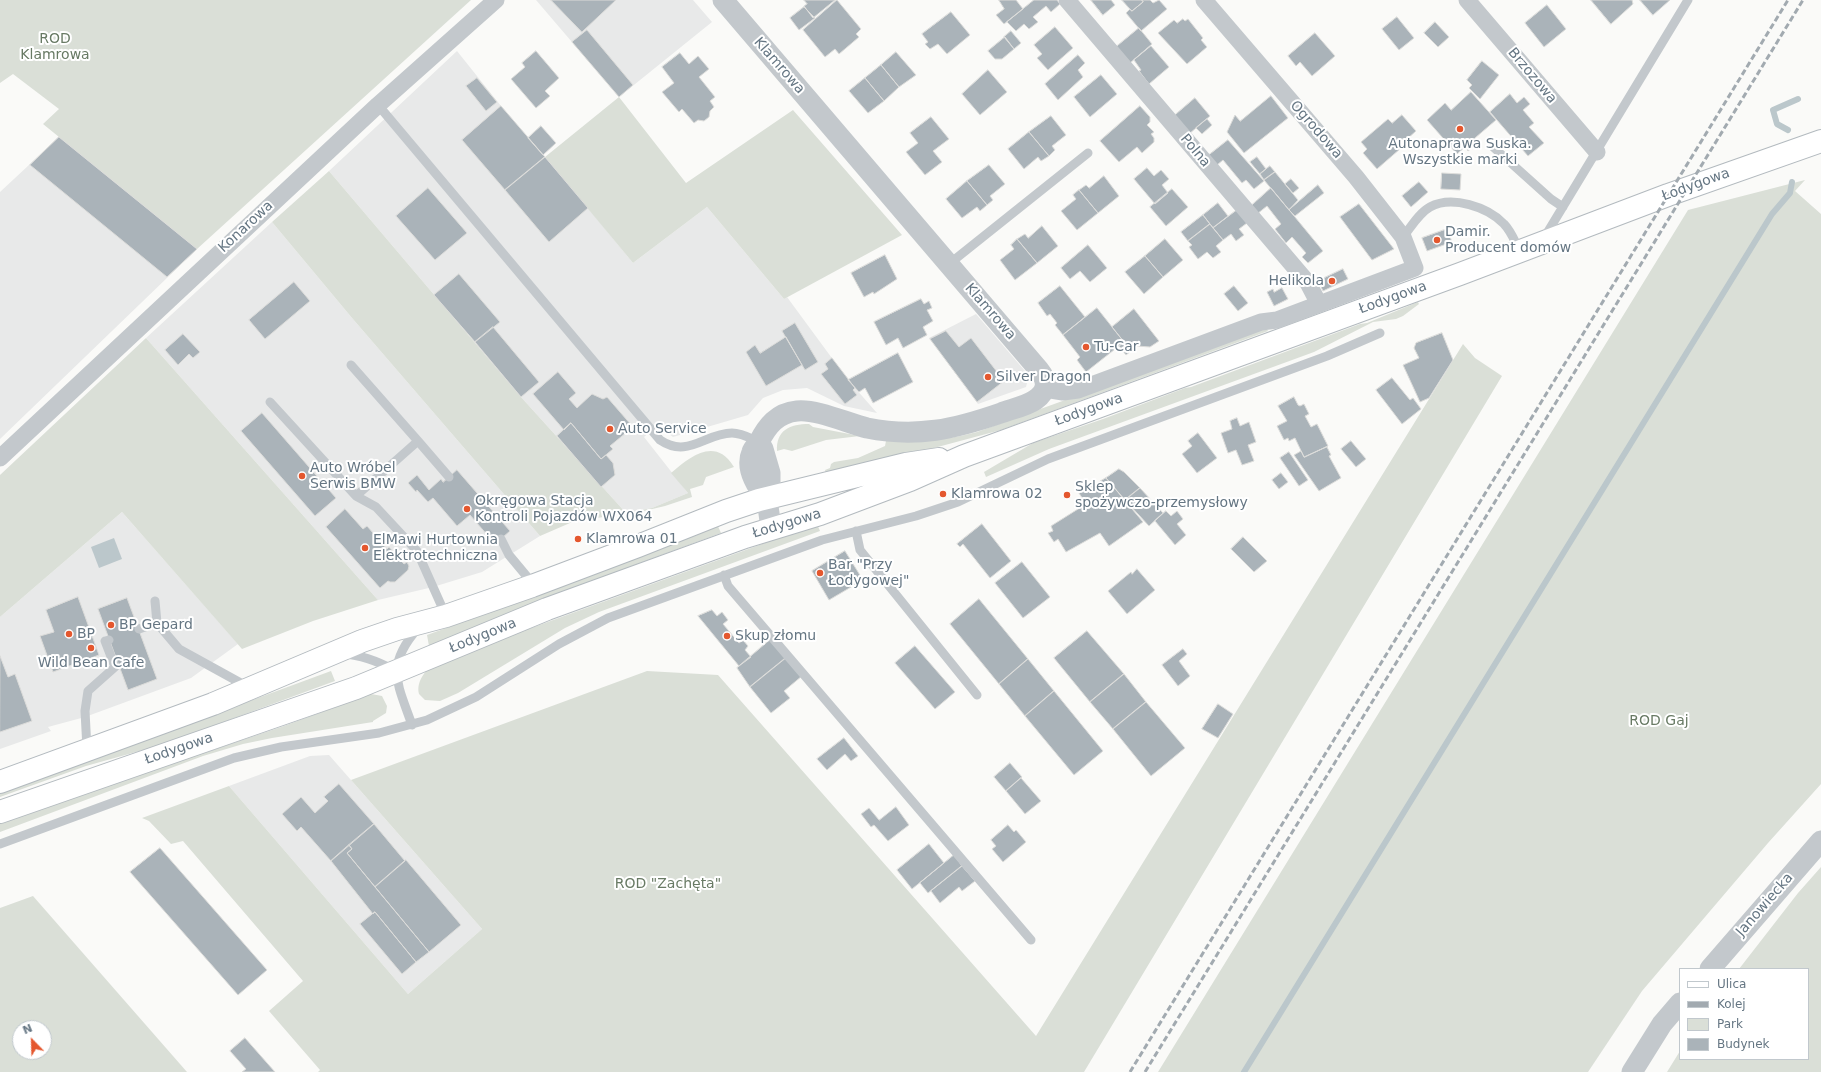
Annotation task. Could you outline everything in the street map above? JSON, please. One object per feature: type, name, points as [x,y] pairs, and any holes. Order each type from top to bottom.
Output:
[{"type":"main road","name":"Łodygowa","points":[[0,812],[296,710],[547,609],[771,528],[820,514],[910,480],[964,456],[1668,195],[1821,141]]},
{"type":"main road","name":"Łodygowa","points":[[0,782],[251,689],[330,654],[386,632],[446,616],[532,586],[726,511],[767,499],[906,464],[964,456]]},
{"type":"street","name":"Konarowa","points":[[0,458],[378,105],[496,0]]},
{"type":"street","name":"Klamrowa","points":[[723,0],[1039,370],[1045,378],[1045,389]]},
{"type":"street","name":"Polna","points":[[1067,0],[1308,283],[1319,304]]},
{"type":"street","name":"Ogrodowa","points":[[1204,0],[1356,177],[1403,237],[1415,268],[1319,304]]},
{"type":"street","name":"Brzozowa","points":[[1467,0],[1597,152]]},
{"type":"street","points":[[771,528],[767,499],[758,489],[751,468],[752,452],[767,427],[777,418],[796,411],[805,411],[887,431],[906,432],[944,430],[978,421],[1032,402],[1039,398],[1045,389],[1063,392],[1078,390],[1261,322],[1277,320],[1319,304]]},
{"type":"street","name":"Janowiecka","points":[[1711,968],[1821,841]]},
{"type":"street","points":[[1632,1072],[1662,1024],[1679,1004]]},
{"type":"lane","points":[[1541,243],[1688,0]]},
{"type":"lane","points":[[378,105],[656,437],[669,446],[679,448],[688,447],[717,436],[732,433],[742,434],[759,442]]},
{"type":"lane","points":[[1492,146],[1551,199],[1563,207]]},
{"type":"lane","points":[[949,264],[1088,153]]},
{"type":"lane","points":[[1403,237],[1429,208],[1442,202],[1461,203],[1493,214],[1505,225],[1520,251]]},
{"type":"lane","points":[[0,844],[234,758],[281,747],[379,733],[412,725],[439,715],[476,697],[559,644],[591,626],[626,611],[806,545],[916,516],[958,502],[1048,459],[1327,356],[1380,333]]},
{"type":"lane","points":[[351,365],[449,477]]},
{"type":"lane","points":[[270,402],[356,496],[376,508],[417,550],[446,616]]},
{"type":"lane","points":[[356,496],[418,441]]},
{"type":"lane","points":[[856,531],[860,550],[977,695]]},
{"type":"lane","points":[[501,539],[509,556],[529,579],[532,586]]},
{"type":"lane","points":[[724,575],[728,586],[1031,940]]},
{"type":"lane","points":[[155,601],[157,623],[179,649],[251,689]]},
{"type":"lane","points":[[412,725],[397,683],[396,671],[404,646],[423,622]]},
{"type":"lane","points":[[139,629],[157,623]]},
{"type":"lane","points":[[87,749],[85,711],[88,690],[115,667],[105,641],[109,640]]},
{"type":"lane","points":[[330,654],[354,654],[383,664],[396,671]]},
{"type":"shaded area","points":[[536,0],[693,0],[712,22],[619,97]]},
{"type":"shaded area","points":[[457,51],[501,106],[633,263],[707,207],[784,299],[787,297],[848,380],[877,413],[844,406],[807,388],[783,390],[763,398],[748,415],[673,437],[658,425],[644,437],[688,493],[652,508],[626,513],[521,397],[329,171]]},
{"type":"shaded area","points":[[59,137],[197,249],[0,439],[0,192]]},
{"type":"shaded area","points":[[272,222],[352,318],[540,536],[482,572],[433,587],[378,600],[146,338]]},
{"type":"shaded area","points":[[976,314],[1025,371],[1027,383],[1026,387],[978,404],[929,338]]},
{"type":"shaded area","name":"BP Gepard","points":[[122,512],[238,644],[191,678],[85,717],[48,727],[51,731],[0,749],[0,617]]},
{"type":"shaded area","points":[[114,538],[122,559],[99,568],[91,547]]},
{"type":"shaded area","points":[[329,755],[482,929],[408,994],[229,786],[310,756]]},
{"type":"green space","name":"ROD Klamrowa","points":[[0,0],[471,0],[197,249],[43,124],[59,109],[13,74],[0,83]]},
{"type":"green space","points":[[619,97],[686,183],[793,110],[902,235],[784,299],[707,207],[633,263],[545,157]]},
{"type":"green space","points":[[329,171],[521,397],[626,513],[652,508],[688,493],[671,473],[686,461],[702,452],[711,451],[719,453],[727,458],[734,467],[706,477],[703,485],[690,489],[692,497],[665,506],[627,515],[625,513],[570,523],[540,536],[352,318],[272,222]]},
{"type":"green space","name":"ROD Gaj","points":[[1805,180],[1795,191],[1821,214],[1821,784],[1768,843],[1642,991],[1588,1072],[1158,1072],[1688,210]]},
{"type":"green space","points":[[1418,302],[1419,304],[1403,316],[1396,319],[1373,322],[1314,352],[1049,449],[986,477],[984,472],[1033,443],[1191,387],[1360,324],[1367,323]]},
{"type":"green space","points":[[1261,329],[1267,329],[1268,331],[1001,430],[919,452],[826,474],[825,470],[830,468],[831,464],[834,462],[858,458],[885,446],[886,441],[932,440],[977,432]]},
{"type":"green space","points":[[146,338],[378,600],[313,621],[242,649],[122,512],[0,617],[0,475]]},
{"type":"green space","name":"ROD \"Zachęta\"","points":[[1463,344],[1475,358],[1502,376],[1084,1072],[318,1072],[320,1070],[269,1011],[303,981],[183,841],[171,844],[149,821],[142,818],[229,786],[408,994],[482,929],[351,780],[647,671],[718,675],[1036,1036]]},
{"type":"green space","points":[[809,424],[813,427],[860,436],[826,440],[792,451],[784,449],[777,451],[777,444],[782,433],[790,427],[796,425]]},
{"type":"green space","points":[[717,524],[721,533],[543,599],[429,646],[427,635],[635,559]]},
{"type":"green space","points":[[817,524],[820,531],[599,612],[565,628],[458,693],[440,701],[425,700],[419,694],[418,690],[422,677],[435,663]]},
{"type":"green space","points":[[331,671],[335,681],[161,745],[86,766],[0,797],[0,793]]},
{"type":"green space","points":[[371,694],[382,696],[387,706],[386,713],[373,722],[243,744],[203,756],[0,832],[0,823],[78,795],[281,727]]},
{"type":"green space","points":[[1821,867],[1821,1072],[1667,1072],[1679,1053],[1679,1060],[1809,1060],[1809,968],[1740,968],[1798,893]]},
{"type":"green space","points":[[33,896],[187,1072],[0,1072],[0,908]]},
{"type":"building","points":[[551,0],[616,0],[582,32]]},
{"type":"building","points":[[804,0],[835,0],[813,18],[804,6],[807,4]]},
{"type":"building","points":[[837,0],[861,29],[856,34],[859,37],[839,54],[835,49],[825,57],[803,30]]},
{"type":"building","points":[[999,0],[1016,0],[1023,9],[1004,24],[996,15],[1004,9]]},
{"type":"building","points":[[1034,0],[1057,0],[1060,4],[1051,12],[1046,6],[1033,17],[1038,22],[1029,29],[1024,24],[1016,31],[1007,22]]},
{"type":"building","points":[[1091,0],[1111,0],[1115,5],[1103,15]]},
{"type":"building","points":[[1122,0],[1142,0],[1143,2],[1132,11]]},
{"type":"building","points":[[1142,0],[1150,0],[1153,3],[1159,0],[1167,9],[1141,31],[1126,13],[1130,9],[1132,11],[1143,2]]},
{"type":"building","points":[[1591,0],[1632,0],[1633,4],[1611,24]]},
{"type":"building","points":[[1640,0],[1670,0],[1653,15]]},
{"type":"building","points":[[1547,5],[1566,29],[1544,47],[1525,23]]},
{"type":"building","points":[[804,7],[815,18],[799,30],[790,18]]},
{"type":"building","points":[[951,12],[970,35],[947,54],[938,44],[930,49],[925,44],[928,42],[922,34]]},
{"type":"building","points":[[1397,17],[1414,38],[1399,50],[1382,29]]},
{"type":"building","points":[[1183,19],[1185,21],[1188,19],[1203,38],[1201,40],[1207,47],[1187,64],[1158,33],[1174,20],[1177,23]]},
{"type":"building","points":[[1435,22],[1449,37],[1438,47],[1424,33]]},
{"type":"building","points":[[1055,27],[1073,48],[1048,70],[1037,58],[1042,54],[1034,45]]},
{"type":"building","points":[[1139,28],[1152,44],[1130,63],[1116,47]]},
{"type":"building","points":[[587,30],[633,85],[619,97],[572,42]]},
{"type":"building","points":[[1011,31],[1021,43],[1014,49],[1004,37]]},
{"type":"building","points":[[1315,33],[1335,56],[1312,76],[1300,62],[1296,66],[1288,56]]},
{"type":"building","points":[[1005,37],[1014,49],[1002,59],[995,59],[988,51]]},
{"type":"building","points":[[1151,46],[1169,67],[1149,84],[1139,71],[1141,70],[1134,60]]},
{"type":"building","points":[[536,51],[559,78],[545,91],[550,96],[536,108],[511,79],[525,67],[522,63]]},
{"type":"building","points":[[896,52],[916,75],[899,87],[881,65]]},
{"type":"building","points":[[680,53],[689,64],[698,56],[709,69],[699,77],[715,97],[710,101],[714,107],[710,111],[709,117],[704,121],[698,120],[694,123],[682,109],[679,112],[662,92],[674,83],[662,67]]},
{"type":"building","points":[[1078,55],[1085,63],[1078,70],[1083,77],[1058,100],[1045,84]]},
{"type":"building","points":[[1482,61],[1499,75],[1480,99],[1469,88],[1472,85],[1467,80]]},
{"type":"building","points":[[881,65],[899,87],[884,101],[865,78]]},
{"type":"building","points":[[988,70],[1007,92],[980,115],[962,94]]},
{"type":"building","points":[[1101,75],[1117,94],[1090,117],[1074,97]]},
{"type":"building","points":[[477,78],[497,102],[486,111],[466,86]]},
{"type":"building","points":[[865,78],[884,101],[868,113],[849,91]]},
{"type":"building","name":"Autonaprawa Suska. Wszystkie marki","points":[[1471,92],[1496,120],[1475,138],[1479,142],[1468,151],[1465,147],[1457,154],[1427,120],[1445,103],[1451,110]]},
{"type":"building","points":[[1510,94],[1517,103],[1524,97],[1530,104],[1523,110],[1534,123],[1529,127],[1544,143],[1528,156],[1490,112]]},
{"type":"building","points":[[1271,96],[1288,118],[1244,153],[1227,132],[1235,115],[1240,121]]},
{"type":"building","points":[[1195,98],[1210,116],[1189,134],[1174,116]]},
{"type":"building","points":[[501,106],[545,157],[505,190],[462,140]]},
{"type":"building","points":[[1140,106],[1150,117],[1150,122],[1147,125],[1154,132],[1151,134],[1154,138],[1154,142],[1142,153],[1137,147],[1119,162],[1100,141]]},
{"type":"building","points":[[1402,115],[1416,131],[1406,140],[1408,142],[1377,169],[1363,153],[1367,149],[1361,142],[1388,119],[1392,123]]},
{"type":"building","points":[[1051,116],[1066,135],[1052,146],[1055,150],[1049,156],[1029,132]]},
{"type":"building","points":[[931,117],[949,139],[933,151],[942,162],[925,175],[906,152],[918,143],[910,133]]},
{"type":"building","points":[[1207,119],[1212,125],[1202,134],[1196,128]]},
{"type":"building","points":[[541,126],[556,143],[543,155],[528,138]]},
{"type":"building","points":[[1029,132],[1049,156],[1041,161],[1038,157],[1024,169],[1008,149]]},
{"type":"building","points":[[59,137],[197,249],[167,277],[30,165]]},
{"type":"building","points":[[1228,140],[1264,181],[1254,189],[1246,180],[1242,183],[1223,160],[1217,165],[1209,155]]},
{"type":"building","points":[[545,157],[588,208],[549,242],[505,190]]},
{"type":"building","points":[[1257,157],[1266,169],[1260,174],[1250,162]]},
{"type":"building","points":[[989,165],[1005,184],[990,196],[993,200],[987,205],[967,181]]},
{"type":"building","points":[[1270,166],[1275,172],[1264,180],[1260,174]]},
{"type":"building","points":[[1147,168],[1154,176],[1161,170],[1169,179],[1162,185],[1168,193],[1155,204],[1134,179]]},
{"type":"building","points":[[1275,172],[1298,200],[1289,210],[1264,180]]},
{"type":"building","points":[[1442,173],[1461,174],[1460,190],[1441,189]]},
{"type":"building","points":[[1104,176],[1119,196],[1098,213],[1079,190],[1086,185],[1089,188]]},
{"type":"building","points":[[1291,179],[1299,188],[1293,193],[1285,184]]},
{"type":"building","points":[[967,181],[987,205],[980,211],[977,207],[962,218],[946,199]]},
{"type":"building","points":[[1419,182],[1428,192],[1411,207],[1402,196]]},
{"type":"building","points":[[1318,185],[1324,193],[1295,216],[1289,210]]},
{"type":"building","points":[[428,188],[467,233],[435,260],[396,216]]},
{"type":"building","points":[[1271,188],[1323,251],[1308,263],[1302,257],[1306,253],[1292,237],[1286,243],[1275,229],[1281,224],[1267,206],[1257,214],[1251,206]]},
{"type":"building","points":[[1172,189],[1188,207],[1166,226],[1150,207]]},
{"type":"building","points":[[1079,190],[1098,213],[1077,230],[1061,211],[1076,199],[1073,195]]},
{"type":"building","points":[[1218,203],[1228,216],[1213,228],[1203,215]]},
{"type":"building","points":[[1359,204],[1394,249],[1372,260],[1340,217]]},
{"type":"building","points":[[1237,210],[1247,223],[1239,229],[1244,235],[1236,241],[1231,234],[1223,240],[1213,228]]},
{"type":"building","points":[[1203,215],[1210,224],[1188,241],[1181,232]]},
{"type":"building","points":[[1210,224],[1223,240],[1216,246],[1221,252],[1213,258],[1207,252],[1198,259],[1189,247],[1192,245],[1188,241]]},
{"type":"building","points":[[1042,226],[1058,246],[1037,263],[1017,239],[1025,234],[1028,238]]},
{"type":"building","name":"Damir. Producent domów","points":[[1447,229],[1452,242],[1427,251],[1422,238]]},
{"type":"building","points":[[1017,239],[1037,263],[1015,280],[1000,260],[1014,249],[1011,245]]},
{"type":"building","points":[[1165,239],[1183,260],[1163,277],[1145,256]]},
{"type":"building","points":[[1088,245],[1107,268],[1090,282],[1080,271],[1070,279],[1061,268]]},
{"type":"building","points":[[885,255],[897,279],[874,294],[873,292],[864,297],[851,273]]},
{"type":"building","points":[[1145,256],[1163,277],[1144,294],[1125,272]]},
{"type":"building","points":[[1343,269],[1348,279],[1323,291],[1318,281]]},
{"type":"building","points":[[459,274],[500,322],[475,342],[434,295]]},
{"type":"building","points":[[294,282],[310,301],[265,339],[249,320]]},
{"type":"building","points":[[1060,286],[1085,317],[1063,335],[1055,325],[1057,323],[1050,314],[1047,316],[1038,303]]},
{"type":"building","points":[[1234,286],[1248,303],[1238,311],[1224,294]]},
{"type":"building","points":[[1282,288],[1288,299],[1274,306],[1267,292],[1273,289],[1274,292]]},
{"type":"building","points":[[921,299],[924,304],[929,301],[932,308],[927,310],[933,321],[923,327],[927,335],[903,348],[898,338],[886,345],[874,322]]},
{"type":"building","points":[[1097,308],[1124,342],[1086,372],[1077,360],[1080,357],[1063,335]]},
{"type":"building","points":[[1134,309],[1159,341],[1150,347],[1137,346],[1126,355],[1119,346],[1124,342],[1112,327]]},
{"type":"building","points":[[795,323],[818,362],[805,370],[782,331]]},
{"type":"building","points":[[493,327],[539,382],[521,397],[475,342]]},
{"type":"building","points":[[946,331],[959,347],[971,338],[1004,381],[977,402],[930,339]]},
{"type":"building","points":[[1442,333],[1453,360],[1429,398],[1420,402],[1403,365],[1419,358],[1414,348],[1416,343]]},
{"type":"building","points":[[183,334],[200,352],[193,358],[189,354],[178,365],[165,350]]},
{"type":"building","points":[[786,337],[802,365],[766,386],[746,352],[755,345],[760,353]]},
{"type":"building","points":[[898,353],[913,382],[873,403],[865,388],[859,392],[848,380]]},
{"type":"building","points":[[832,358],[855,388],[853,390],[857,395],[845,404],[821,374],[828,369],[825,364]]},
{"type":"building","points":[[558,372],[576,393],[569,399],[577,408],[592,394],[603,399],[607,397],[633,427],[610,446],[613,449],[601,459],[571,423],[564,430],[533,394]]},
{"type":"building","points":[[1392,378],[1410,400],[1413,398],[1421,409],[1402,424],[1376,390]]},
{"type":"building","points":[[1294,397],[1298,405],[1300,406],[1304,404],[1309,414],[1305,416],[1311,427],[1317,424],[1328,446],[1304,457],[1295,438],[1289,441],[1288,438],[1284,440],[1277,426],[1287,421],[1278,406]]},
{"type":"building","points":[[262,413],[336,498],[315,516],[241,431]]},
{"type":"building","points":[[1237,418],[1240,426],[1249,422],[1256,442],[1248,445],[1254,461],[1242,465],[1236,450],[1228,453],[1221,433],[1232,429],[1230,421]]},
{"type":"building","points":[[571,423],[601,459],[606,455],[613,463],[615,475],[601,487],[557,436]]},
{"type":"building","points":[[1198,433],[1217,458],[1197,473],[1182,454],[1192,446],[1188,441]]},
{"type":"building","points":[[1351,441],[1366,459],[1356,467],[1341,449]]},
{"type":"building","points":[[1327,447],[1331,455],[1329,456],[1341,478],[1319,491],[1294,455],[1301,451],[1304,457]]},
{"type":"building","points":[[1289,452],[1308,480],[1299,486],[1280,458]]},
{"type":"building","points":[[1119,469],[1140,488],[1125,500],[1106,478]]},
{"type":"building","name":"Okręgowa Stacja Kontroli Pojazdów WX064","points":[[457,470],[510,531],[495,544],[470,515],[457,526],[433,498],[428,502],[408,483],[417,475],[429,490],[441,479],[443,482]]},
{"type":"building","points":[[1281,473],[1288,482],[1279,489],[1272,480]]},
{"type":"building","points":[[1106,478],[1143,522],[1109,546],[1100,533],[1066,552],[1058,539],[1054,542],[1048,533],[1053,531],[1051,526],[1086,504],[1077,490],[1091,482],[1093,485]]},
{"type":"building","points":[[1140,488],[1163,513],[1149,526],[1125,500]]},
{"type":"building","name":"ElMawi Hurtownia Elektrotechniczna","points":[[345,509],[363,529],[367,526],[387,549],[389,547],[404,564],[407,562],[409,566],[408,570],[395,582],[388,581],[380,588],[326,527]]},
{"type":"building","points":[[1166,511],[1171,516],[1177,511],[1183,519],[1177,524],[1186,535],[1175,545],[1155,521]]},
{"type":"building","points":[[982,524],[1011,561],[990,578],[963,544],[960,547],[957,544]]},
{"type":"building","points":[[1243,537],[1267,561],[1254,572],[1231,549]]},
{"type":"building","points":[[845,551],[863,580],[829,600],[812,571]]},
{"type":"building","points":[[1022,562],[1050,597],[1023,618],[995,583]]},
{"type":"building","points":[[1137,569],[1155,590],[1127,614],[1108,591],[1131,572],[1132,574]]},
{"type":"building","name":"BP","points":[[78,597],[99,655],[53,672],[40,636],[54,632],[46,610]]},
{"type":"building","points":[[127,598],[157,679],[128,690],[98,609]]},
{"type":"building","points":[[979,599],[1028,659],[999,684],[950,624]]},
{"type":"building","points":[[712,610],[717,616],[722,612],[728,620],[723,624],[739,643],[743,640],[748,646],[745,650],[751,657],[739,666],[698,616]]},
{"type":"building","points":[[1087,631],[1124,674],[1090,702],[1054,658]]},
{"type":"building","points":[[771,639],[787,657],[750,687],[737,668]]},
{"type":"building","points":[[915,646],[955,692],[935,709],[895,663]]},
{"type":"building","points":[[1183,649],[1187,654],[1179,661],[1190,676],[1178,686],[1162,665]]},
{"type":"building","points":[[0,656],[8,677],[15,674],[32,721],[0,732]]},
{"type":"building","points":[[787,657],[802,676],[784,691],[790,698],[771,713],[750,687]]},
{"type":"building","points":[[1028,659],[1054,691],[1025,716],[999,684]]},
{"type":"building","points":[[1124,674],[1146,702],[1113,729],[1090,702]]},
{"type":"building","points":[[1054,691],[1103,751],[1074,775],[1025,716]]},
{"type":"building","points":[[1146,702],[1185,748],[1151,776],[1113,729]]},
{"type":"building","points":[[1218,704],[1233,714],[1218,738],[1202,729]]},
{"type":"building","points":[[844,738],[858,756],[851,761],[845,754],[827,770],[817,759]]},
{"type":"building","points":[[1010,763],[1022,777],[1006,791],[994,777]]},
{"type":"building","points":[[1021,778],[1041,801],[1025,814],[1006,791]]},
{"type":"building","points":[[339,784],[374,824],[331,861],[301,827],[297,831],[282,814],[301,797],[315,813],[328,801],[324,797]]},
{"type":"building","points":[[896,807],[909,825],[888,841],[874,825],[871,827],[861,814],[869,808],[879,820]]},
{"type":"building","points":[[374,824],[405,861],[375,887],[347,853],[352,849],[349,845]]},
{"type":"building","points":[[1008,825],[1014,832],[1016,830],[1026,842],[1003,862],[992,849],[996,846],[991,840]]},
{"type":"building","points":[[929,844],[944,863],[912,889],[897,870]]},
{"type":"building","points":[[349,845],[352,849],[347,853],[429,952],[416,962],[375,912],[373,914],[331,861]]},
{"type":"building","points":[[160,848],[267,970],[238,995],[130,872]]},
{"type":"building","points":[[954,855],[962,866],[928,893],[920,883]]},
{"type":"building","points":[[406,860],[461,925],[429,952],[375,887]]},
{"type":"building","points":[[962,866],[975,881],[962,891],[959,887],[940,903],[931,891]]},
{"type":"building","points":[[375,912],[416,962],[402,974],[360,924]]},
{"type":"building","points":[[245,1038],[275,1072],[242,1072],[246,1069],[230,1051]]},
{"type":"waterway","points":[[1788,130],[1777,124],[1773,110],[1798,99]]},
{"type":"waterway","points":[[1244,1072],[1772,214],[1790,193],[1792,182]]},
{"type":"railway","points":[[1130,1072],[1788,0]]},
{"type":"railway","points":[[1145,1072],[1803,0]]},
{"type":"place","name":"Autonaprawa Suska. Wszystkie marki","points":[[1460,129]]},
{"type":"place","name":"Damir. Producent domów","points":[[1437,240]]},
{"type":"place","name":"Helikola","points":[[1332,281]]},
{"type":"place","name":"Tu-Car","points":[[1086,347]]},
{"type":"place","name":"Silver Dragon","points":[[988,377]]},
{"type":"place","name":"Auto Service","points":[[610,429]]},
{"type":"place","name":"Auto Wróbel Serwis BMW","points":[[302,476]]},
{"type":"place","name":"Klamrowa 02","points":[[943,494]]},
{"type":"place","name":"Sklep spożywczo-przemysłowy","points":[[1067,495]]},
{"type":"place","name":"Okręgowa Stacja Kontroli Pojazdów WX064","points":[[467,509]]},
{"type":"place","name":"Klamrowa 01","points":[[578,539]]},
{"type":"place","name":"ElMawi Hurtownia Elektrotechniczna","points":[[365,548]]},
{"type":"place","name":"Bar \"Przy Łodygowej\"","points":[[820,573]]},
{"type":"place","name":"BP Gepard","points":[[111,625]]},
{"type":"place","name":"BP","points":[[69,634]]},
{"type":"place","name":"Skup złomu","points":[[727,636]]},
{"type":"place","name":"Wild Bean Cafe","points":[[91,648]]}]
